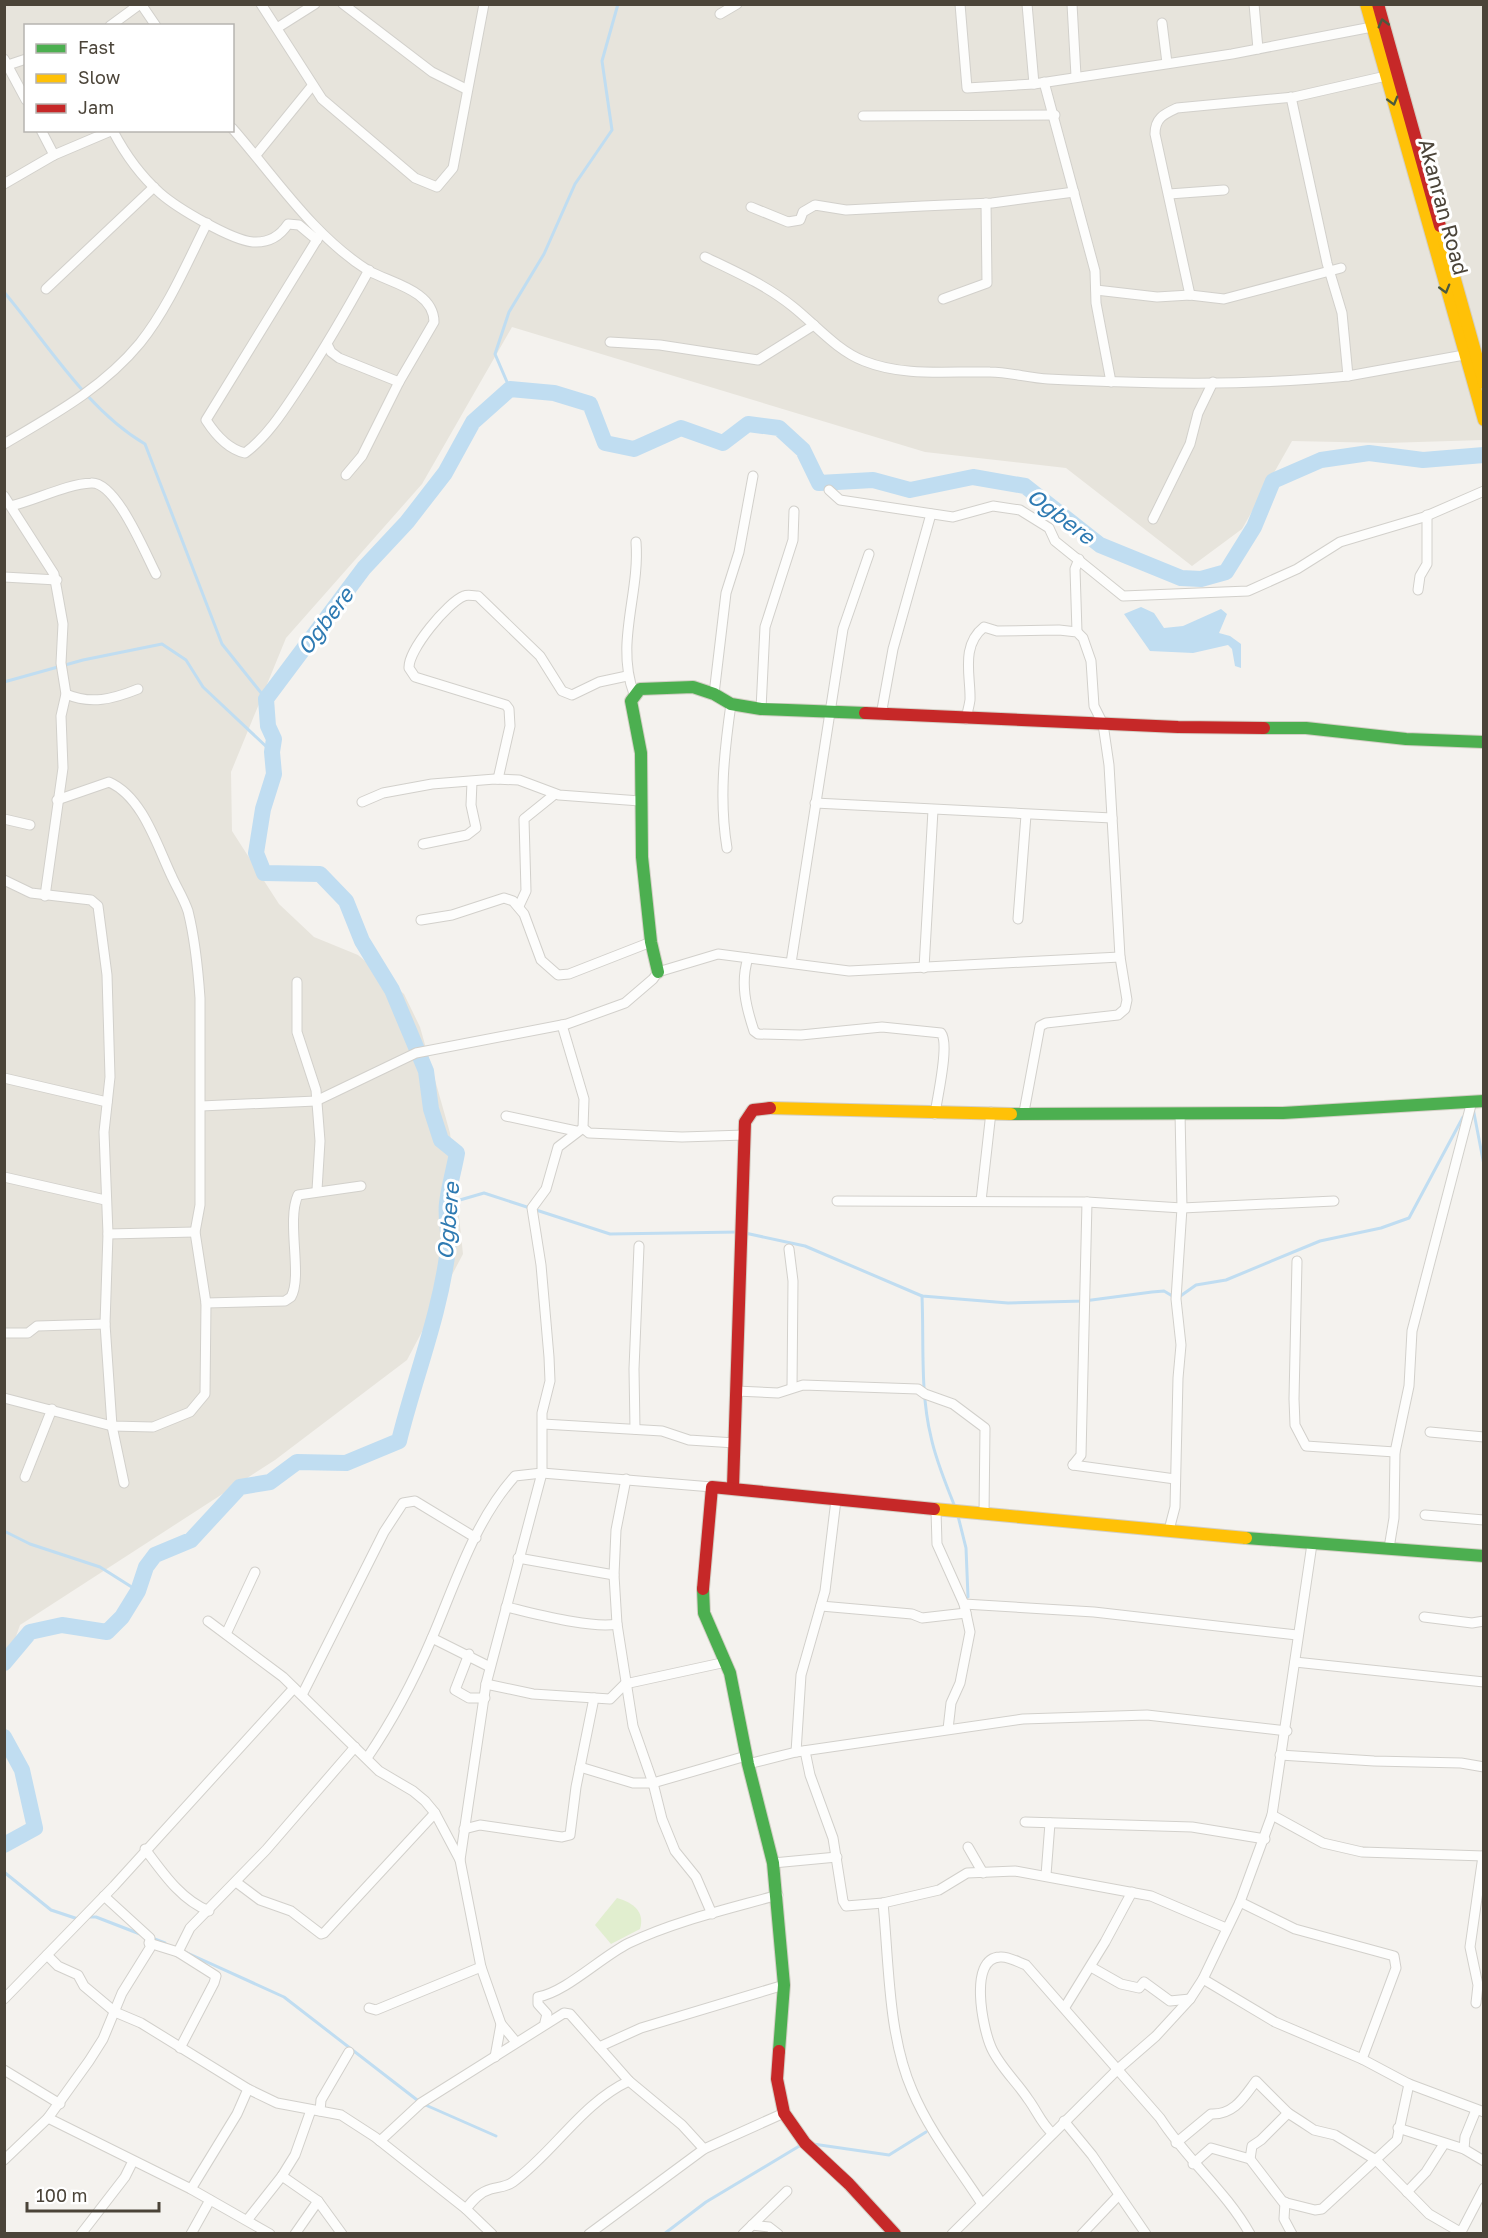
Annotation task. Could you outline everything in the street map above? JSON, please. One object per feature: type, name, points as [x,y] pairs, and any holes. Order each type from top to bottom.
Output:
[{"type":"street","points":[[113,24],[141,4],[155,24]]},
{"type":"street","points":[[261,4],[312,86],[341,118],[415,178],[437,187],[453,168],[466,88],[484,4]]},
{"type":"street","points":[[277,28],[315,4]]},
{"type":"street","points":[[343,4],[432,72],[466,88]]},
{"type":"street","points":[[720,14],[737,4]]},
{"type":"street","points":[[960,4],[967,88],[1034,84],[1258,49],[1372,27]]},
{"type":"street","points":[[1028,4],[1034,84]]},
{"type":"street","points":[[1072,4],[1076,76]]},
{"type":"street","points":[[1254,4],[1258,49]]},
{"type":"street","name":"Akanran Road","points":[[1366,4],[1386,76],[1484,383]]},
{"type":"street","name":"Akanran Road","points":[[1378,4],[1464,355],[1484,420]]},
{"type":"street","points":[[1162,23],[1167,63]]},
{"type":"street","points":[[24,59],[6,62],[24,96]]},
{"type":"street","points":[[1190,294],[1155,134],[1155,124],[1161,116],[1177,108],[1291,97],[1386,76]]},
{"type":"street","points":[[1044,82],[1095,271],[1111,382]]},
{"type":"street","points":[[256,155],[312,86]]},
{"type":"street","points":[[1291,97],[1329,273],[1342,313],[1348,376]]},
{"type":"street","points":[[919,105],[921,117]]},
{"type":"street","points":[[863,116],[1054,116]]},
{"type":"street","points":[[234,130],[319,236]]},
{"type":"street","points":[[42,132],[54,155]]},
{"type":"street","points":[[4,184],[54,155],[111,132]]},
{"type":"street","points":[[114,132],[122,148],[154,187],[207,223],[233,236],[252,242],[266,241],[279,236],[288,224],[299,225],[369,270],[398,283],[429,304],[434,313],[434,322],[399,382],[366,449],[346,475]]},
{"type":"street","points":[[46,289],[154,187]]},
{"type":"street","points":[[1168,194],[1224,190]]},
{"type":"street","points":[[751,207],[788,222],[800,220],[803,212],[815,205],[846,210],[987,203],[1074,192]]},
{"type":"street","points":[[943,299],[987,283],[987,203]]},
{"type":"street","points":[[4,444],[91,391],[140,343],[167,299],[207,223]]},
{"type":"street","points":[[319,236],[206,420],[216,435],[244,453],[256,445],[328,350],[369,270]]},
{"type":"street","points":[[705,257],[745,276],[790,304],[837,345],[862,360],[884,368],[924,373],[992,372],[1044,379],[1111,382],[1213,382],[1348,376],[1464,355]]},
{"type":"street","points":[[1096,290],[1157,297],[1190,294],[1224,299],[1341,268]]},
{"type":"street","points":[[610,342],[660,345],[758,360],[814,325]]},
{"type":"street","points":[[328,350],[359,368],[399,382]]},
{"type":"street","points":[[1153,519],[1190,444],[1198,413],[1213,382]]},
{"type":"street","points":[[714,694],[726,593],[739,552],[753,476]]},
{"type":"street","points":[[11,506],[75,486],[101,483],[107,487],[119,504],[156,574]]},
{"type":"street","points":[[829,490],[840,500],[953,517],[993,506],[1020,510],[1049,528],[1055,541],[1123,596],[1248,591],[1297,569],[1340,542],[1427,515],[1484,491]]},
{"type":"street","points":[[4,496],[57,580],[63,624],[60,663],[66,694],[61,716],[63,768],[45,896]]},
{"type":"street","points":[[761,709],[765,627],[793,540],[794,511]]},
{"type":"street","points":[[881,715],[893,649],[931,514]]},
{"type":"street","points":[[1418,590],[1420,576],[1427,564],[1427,515]]},
{"type":"street","points":[[634,694],[627,676],[626,642],[637,561],[636,542]]},
{"type":"street","points":[[791,963],[843,629],[869,554]]},
{"type":"street","points":[[1024,1112],[1040,1026],[1046,1023],[1118,1015],[1125,1009],[1127,1000],[1120,957],[1109,765],[1103,724],[1094,706],[1091,661],[1083,638],[1077,632],[1075,568],[1079,559]]},
{"type":"street","points":[[4,577],[57,580]]},
{"type":"street","points":[[498,779],[510,726],[509,709],[506,705],[415,676],[409,668],[417,646],[443,613],[461,597],[478,596],[540,656],[562,691],[572,695],[599,682],[627,676]]},
{"type":"street","points":[[966,719],[970,700],[966,674],[969,656],[978,632],[984,627],[997,631],[1077,632]]},
{"type":"street","points":[[658,972],[651,942],[640,801],[641,762],[631,701],[639,689],[693,687],[714,694],[731,704],[761,709],[1103,724],[1306,728],[1406,739],[1484,742]]},
{"type":"street","points":[[66,694],[80,700],[94,701],[118,697],[138,689]]},
{"type":"street","points":[[727,849],[721,813],[724,750],[731,704]]},
{"type":"street","points":[[362,802],[383,793],[402,789],[498,779],[519,780],[555,794],[640,801]]},
{"type":"street","points":[[4,1398],[112,1426],[153,1427],[190,1412],[205,1394],[206,1303],[195,1232],[200,1205],[201,1106],[198,965],[187,909],[158,847],[134,804],[118,786],[109,782],[57,800]]},
{"type":"street","points":[[423,844],[467,836],[476,828],[471,805],[472,782]]},
{"type":"street","points":[[519,906],[526,891],[524,819],[555,794]]},
{"type":"street","points":[[815,803],[1112,818]]},
{"type":"street","points":[[924,968],[933,810]]},
{"type":"street","points":[[1018,919],[1026,815]]},
{"type":"street","points":[[4,819],[30,825]]},
{"type":"street","points":[[4,880],[31,893],[91,900],[98,906],[107,975],[110,1077],[104,1132],[107,1160],[105,1200],[108,1234],[105,1324],[112,1426],[124,1483]]},
{"type":"street","points":[[421,920],[452,915],[504,898],[519,906],[541,960],[558,975],[569,974],[651,942]]},
{"type":"street","points":[[201,1106],[316,1101],[416,1053],[436,1047],[562,1025],[625,1003],[658,972],[718,954],[849,971],[1120,957]]},
{"type":"street","points":[[748,958],[744,980],[745,1000],[754,1031],[758,1034],[801,1035],[882,1028],[941,1033],[944,1038],[943,1060],[935,1114]]},
{"type":"street","points":[[297,982],[297,1032],[316,1090],[320,1141],[317,1190]]},
{"type":"street","points":[[516,2042],[501,2024],[481,1967],[460,1860],[465,1813],[486,1684],[542,1473],[542,1413],[550,1381],[541,1265],[532,1208],[546,1189],[558,1147],[579,1129],[584,1099],[562,1025]]},
{"type":"street","points":[[4,1078],[107,1102]]},
{"type":"street","points":[[733,1487],[745,1135],[746,1118],[751,1110],[757,1108],[880,1110],[935,1114],[991,1112],[1283,1113],[1478,1101],[1412,1331],[1409,1386],[1395,1452],[1394,1518],[1389,1548]]},
{"type":"street","points":[[981,1201],[991,1112]]},
{"type":"street","points":[[1169,1530],[1174,1508],[1181,1345],[1176,1299],[1182,1208],[1180,1113]]},
{"type":"street","points":[[506,1116],[590,1133],[682,1137],[745,1135]]},
{"type":"street","points":[[4,1177],[105,1200]]},
{"type":"street","points":[[206,1303],[275,1301],[291,1297],[295,1247],[293,1205],[298,1195],[317,1190],[361,1186]]},
{"type":"street","points":[[837,1202],[1087,1202],[1182,1208],[1334,1201]]},
{"type":"street","points":[[1087,1202],[1081,1455],[1072,1465],[1175,1479]]},
{"type":"street","points":[[108,1234],[195,1232]]},
{"type":"street","points":[[635,1429],[635,1326],[639,1246]]},
{"type":"street","points":[[789,1249],[793,1281],[792,1387]]},
{"type":"street","points":[[1297,1261],[1293,1399],[1295,1425],[1300,1440],[1306,1446],[1395,1452]]},
{"type":"street","points":[[4,1333],[28,1334],[37,1326],[105,1324]]},
{"type":"street","points":[[736,1391],[778,1393],[803,1385],[918,1389],[925,1394],[953,1404],[985,1428],[984,1514]]},
{"type":"street","points":[[25,1477],[52,1409]]},
{"type":"street","points":[[543,1424],[662,1431],[689,1440],[735,1443]]},
{"type":"street","points":[[1430,1432],[1484,1437]]},
{"type":"street","points":[[367,1758],[396,1714],[432,1638],[462,1562],[499,1494],[515,1476],[542,1473],[733,1487],[956,1512],[1312,1544],[1484,1556]]},
{"type":"street","points":[[626,1479],[616,1530],[614,1575],[617,1624],[633,1726],[653,1783],[662,1819],[675,1851],[696,1877],[712,1914]]},
{"type":"street","points":[[712,1487],[703,1575],[704,1613],[726,1662],[737,1704],[747,1760],[773,1863],[778,1895],[784,1985],[777,2079],[783,2113],[805,2143],[849,2184],[893,2233]]},
{"type":"street","points":[[836,1500],[829,1568],[821,1606],[801,1675],[800,1751],[833,1838],[843,1901],[846,1906],[883,1904],[939,1890],[967,1873],[983,1873],[988,1870],[1046,1875],[1132,1892],[1161,1900],[1226,1928]]},
{"type":"street","points":[[302,1695],[384,1532],[403,1503],[415,1501],[476,1538]]},
{"type":"street","points":[[936,1510],[937,1544],[965,1609],[970,1632],[960,1683],[951,1703],[948,1729]]},
{"type":"street","points":[[1425,1515],[1484,1520]]},
{"type":"street","points":[[952,2234],[1064,2121],[1156,2036],[1190,1999],[1203,1979],[1240,1902],[1272,1815],[1280,1755],[1287,1731],[1297,1635],[1312,1544]]},
{"type":"street","points":[[518,1558],[614,1575]]},
{"type":"street","points":[[226,1634],[255,1572]]},
{"type":"street","points":[[506,1606],[550,1618],[607,1626],[617,1624]]},
{"type":"street","points":[[821,1606],[912,1614],[922,1618],[965,1609],[1104,1613],[1297,1635]]},
{"type":"street","points":[[1424,1617],[1472,1623],[1484,1621]]},
{"type":"street","points":[[208,1621],[302,1695],[379,1771],[413,1791],[435,1813],[447,1841],[460,1860]]},
{"type":"street","points":[[432,1638],[469,1654],[490,1667]]},
{"type":"street","points":[[469,1654],[455,1690],[470,1698],[485,1698]]},
{"type":"street","points":[[486,1684],[533,1694],[610,1699],[625,1684],[726,1662]]},
{"type":"street","points":[[1295,1662],[1484,1682]]},
{"type":"street","points":[[4,1999],[104,1896],[294,1688]]},
{"type":"street","points":[[465,1813],[480,1825],[562,1837],[570,1835],[580,1767],[594,1698]]},
{"type":"street","points":[[580,1767],[633,1783],[653,1783],[747,1760],[1023,1719],[1147,1715],[1287,1731]]},
{"type":"street","points":[[178,1952],[190,1928],[236,1882],[356,1747]]},
{"type":"street","points":[[1280,1755],[1374,1761],[1461,1763],[1484,1767]]},
{"type":"street","points":[[236,1882],[247,1893],[291,1911],[321,1934],[324,1933],[435,1813]]},
{"type":"street","points":[[1272,1815],[1323,1844],[1362,1852],[1483,1856],[1470,1947],[1478,1985],[1476,2003]]},
{"type":"street","points":[[1024,1822],[1192,1827],[1265,1839]]},
{"type":"street","points":[[1046,1875],[1050,1823]]},
{"type":"street","points":[[447,1841],[480,1825]]},
{"type":"street","points":[[968,1847],[983,1873]]},
{"type":"street","points":[[145,1849],[182,1894],[209,1911]]},
{"type":"street","points":[[773,1863],[837,1857]]},
{"type":"street","points":[[1065,2007],[1091,1967],[1132,1892]]},
{"type":"street","points":[[545,2022],[547,2014],[538,2004],[538,1997],[583,1973],[608,1954],[630,1942],[712,1914],[778,1895]]},
{"type":"street","points":[[4,2160],[60,2104],[103,2039],[122,1993],[150,1948],[150,1938],[104,1896]]},
{"type":"street","points":[[1240,1902],[1295,1929],[1394,1956],[1396,1968],[1362,2060]]},
{"type":"street","points":[[883,1904],[898,2047],[911,2089],[928,2123],[982,2204]]},
{"type":"street","points":[[149,1943],[178,1952],[212,1971],[216,1979],[180,2048]]},
{"type":"street","points":[[48,1955],[58,1966],[78,1975],[84,1986],[116,2012],[141,2023],[248,2089],[277,2103],[341,2115],[380,2141],[466,2209],[492,2234]]},
{"type":"street","points":[[1052,2133],[991,2049],[982,2008],[980,1979],[986,1963],[1000,1956],[1026,1965],[1065,2007],[1160,2118],[1193,2164],[1214,2185],[1246,2232]]},
{"type":"street","points":[[369,2008],[376,2010],[481,1967]]},
{"type":"street","points":[[1091,1967],[1121,1984],[1139,1988],[1144,1982],[1170,2001],[1190,1999]]},
{"type":"street","points":[[1203,1979],[1275,2022],[1362,2060],[1409,2084],[1480,2111],[1465,2137],[1464,2148]]},
{"type":"street","points":[[599,2047],[641,2028],[784,1985]]},
{"type":"street","points":[[380,2141],[423,2103],[545,2022],[564,2013],[570,2014],[629,2081],[682,2125],[704,2149]]},
{"type":"street","points":[[495,2057],[501,2024]]},
{"type":"street","points":[[248,2219],[282,2176],[295,2155],[315,2110],[349,2052]]},
{"type":"street","points":[[4,2070],[60,2104]]},
{"type":"street","points":[[466,2209],[477,2196],[510,2184],[530,2168],[578,2119],[616,2087],[629,2081]]},
{"type":"street","points":[[1176,2143],[1211,2114],[1220,2115],[1237,2105],[1256,2081],[1288,2113],[1314,2130],[1335,2135],[1377,2160],[1429,2214],[1460,2233],[1484,2188]]},
{"type":"street","points":[[1193,2164],[1211,2148],[1250,2159],[1285,2202],[1314,2210],[1322,2209],[1397,2140],[1409,2084]]},
{"type":"street","points":[[191,2189],[237,2114],[248,2089]]},
{"type":"street","points":[[589,2234],[704,2149],[783,2113]]},
{"type":"street","points":[[1250,2159],[1252,2146],[1288,2113]]},
{"type":"street","points":[[48,2118],[191,2189],[248,2219],[270,2234]]},
{"type":"street","points":[[1064,2121],[1092,2155],[1146,2234]]},
{"type":"street","points":[[1398,2128],[1444,2144],[1464,2148],[1484,2161]]},
{"type":"street","points":[[1407,2192],[1426,2172],[1444,2144]]},
{"type":"street","points":[[81,2234],[125,2177],[133,2161]]},
{"type":"street","points":[[282,2176],[318,2201],[342,2234]]},
{"type":"street","points":[[743,2234],[787,2191]]},
{"type":"street","points":[[1082,2234],[1118,2196]]},
{"type":"street","points":[[191,2234],[210,2200]]},
{"type":"street","points":[[295,2234],[318,2201]]},
{"type":"street","points":[[1285,2202],[1284,2218],[1292,2234]]},
{"type":"street","points":[[1474,2203],[1484,2207]]},
{"type":"street","points":[[752,2225],[769,2227],[778,2234]]},
{"type":"shaded area","points":[[5,5],[1483,5],[1483,440],[1386,443],[1292,441],[1242,529],[1192,566],[1066,468],[925,452],[512,327],[422,484],[286,638],[231,772],[232,831],[279,904],[314,937],[358,955],[404,994],[420,1027],[450,1133],[463,1254],[407,1360],[275,1460],[20,1625],[5,1667]]},
{"type":"green space","points":[[617,1898],[637,1909],[641,1923],[640,1929],[611,1944],[595,1925]]},
{"type":"water","points":[[1141,607],[1154,613],[1164,628],[1183,626],[1221,609],[1227,614],[1219,633],[1230,636],[1241,644],[1241,668],[1235,666],[1232,649],[1228,645],[1193,653],[1150,651],[1124,614]]},
{"type":"waterway","points":[[510,389],[495,354],[509,312],[544,254],[575,184],[612,130],[602,61],[618,4]]},
{"type":"waterway","points":[[4,292],[86,394],[124,430],[145,444],[222,644],[266,699]]},
{"type":"waterway","name":"Ogbere","points":[[4,1663],[30,1632],[62,1625],[107,1632],[122,1617],[138,1591],[146,1567],[155,1555],[191,1540],[240,1487],[270,1482],[297,1462],[346,1463],[399,1441],[433,1322],[444,1274],[448,1243],[447,1203],[457,1153],[441,1140],[431,1109],[426,1071],[392,990],[362,941],[346,901],[320,874],[264,873],[256,853],[263,809],[274,774],[272,752],[274,739],[268,726],[266,699],[364,568],[407,522],[445,473],[473,422],[510,389],[554,393],[590,404],[605,443],[634,449],[681,428],[723,443],[748,424],[779,428],[803,450],[819,483],[873,480],[910,490],[973,477],[1025,486],[1100,545],[1181,578],[1201,579],[1226,572],[1254,527],[1273,481],[1321,460],[1369,453],[1423,460],[1484,455]]},
{"type":"waterway","points":[[4,682],[83,660],[162,644],[186,660],[203,687],[272,752]]},
{"type":"waterway","points":[[1473,1108],[1484,1165]]},
{"type":"waterway","points":[[1179,1297],[1196,1285],[1226,1280],[1320,1241],[1381,1228],[1409,1218],[1463,1117]]},
{"type":"waterway","points":[[446,1204],[484,1193],[610,1234],[739,1232]]},
{"type":"waterway","points":[[745,1233],[805,1246],[922,1296],[1008,1303],[1084,1301],[1164,1291],[1174,1297]]},
{"type":"waterway","points":[[922,1296],[925,1402],[936,1455],[955,1507]]},
{"type":"waterway","points":[[958,1516],[966,1548],[968,1597]]},
{"type":"waterway","points":[[4,1531],[30,1544],[100,1567],[138,1591]]},
{"type":"waterway","name":"Ogbere","points":[[4,1737],[22,1770],[35,1828],[4,1845]]},
{"type":"waterway","points":[[4,1872],[51,1910],[78,1919]]},
{"type":"waterway","points":[[87,1917],[96,1917],[140,1934]]},
{"type":"waterway","points":[[152,1938],[165,1943]]},
{"type":"waterway","points":[[185,1952],[284,1997],[421,2103],[496,2136]]},
{"type":"waterway","points":[[813,2144],[889,2155],[926,2132]]},
{"type":"waterway","points":[[664,2234],[706,2202],[801,2145]]},
{"type":"traffic: fast","points":[[658,972],[651,942],[642,857],[641,753],[631,701],[640,689],[693,687],[714,694],[731,704],[761,709],[865,713]]},
{"type":"traffic: fast","points":[[1264,728],[1306,728],[1406,739],[1484,742]]},
{"type":"traffic: fast","points":[[1011,1114],[1283,1113],[1484,1101]]},
{"type":"traffic: fast","points":[[1246,1538],[1484,1556]]},
{"type":"traffic: fast","points":[[703,1589],[704,1613],[730,1673],[748,1764],[773,1863],[784,1985],[779,2051]]},
{"type":"traffic: slow","points":[[1366,4],[1484,420]]},
{"type":"traffic: slow","points":[[1440,226],[1484,383]]},
{"type":"traffic: slow","points":[[770,1108],[1011,1114]]},
{"type":"traffic: slow","points":[[934,1509],[1246,1538]]},
{"type":"traffic: jam","points":[[1378,4],[1440,226]]},
{"type":"traffic: jam","points":[[865,713],[1178,727],[1264,728]]},
{"type":"traffic: jam","points":[[733,1487],[745,1122],[753,1110],[770,1108]]},
{"type":"traffic: jam","points":[[703,1589],[712,1487],[934,1509]]},
{"type":"traffic: jam","points":[[779,2051],[777,2079],[784,2113],[805,2143],[849,2184],[895,2234]]}]
